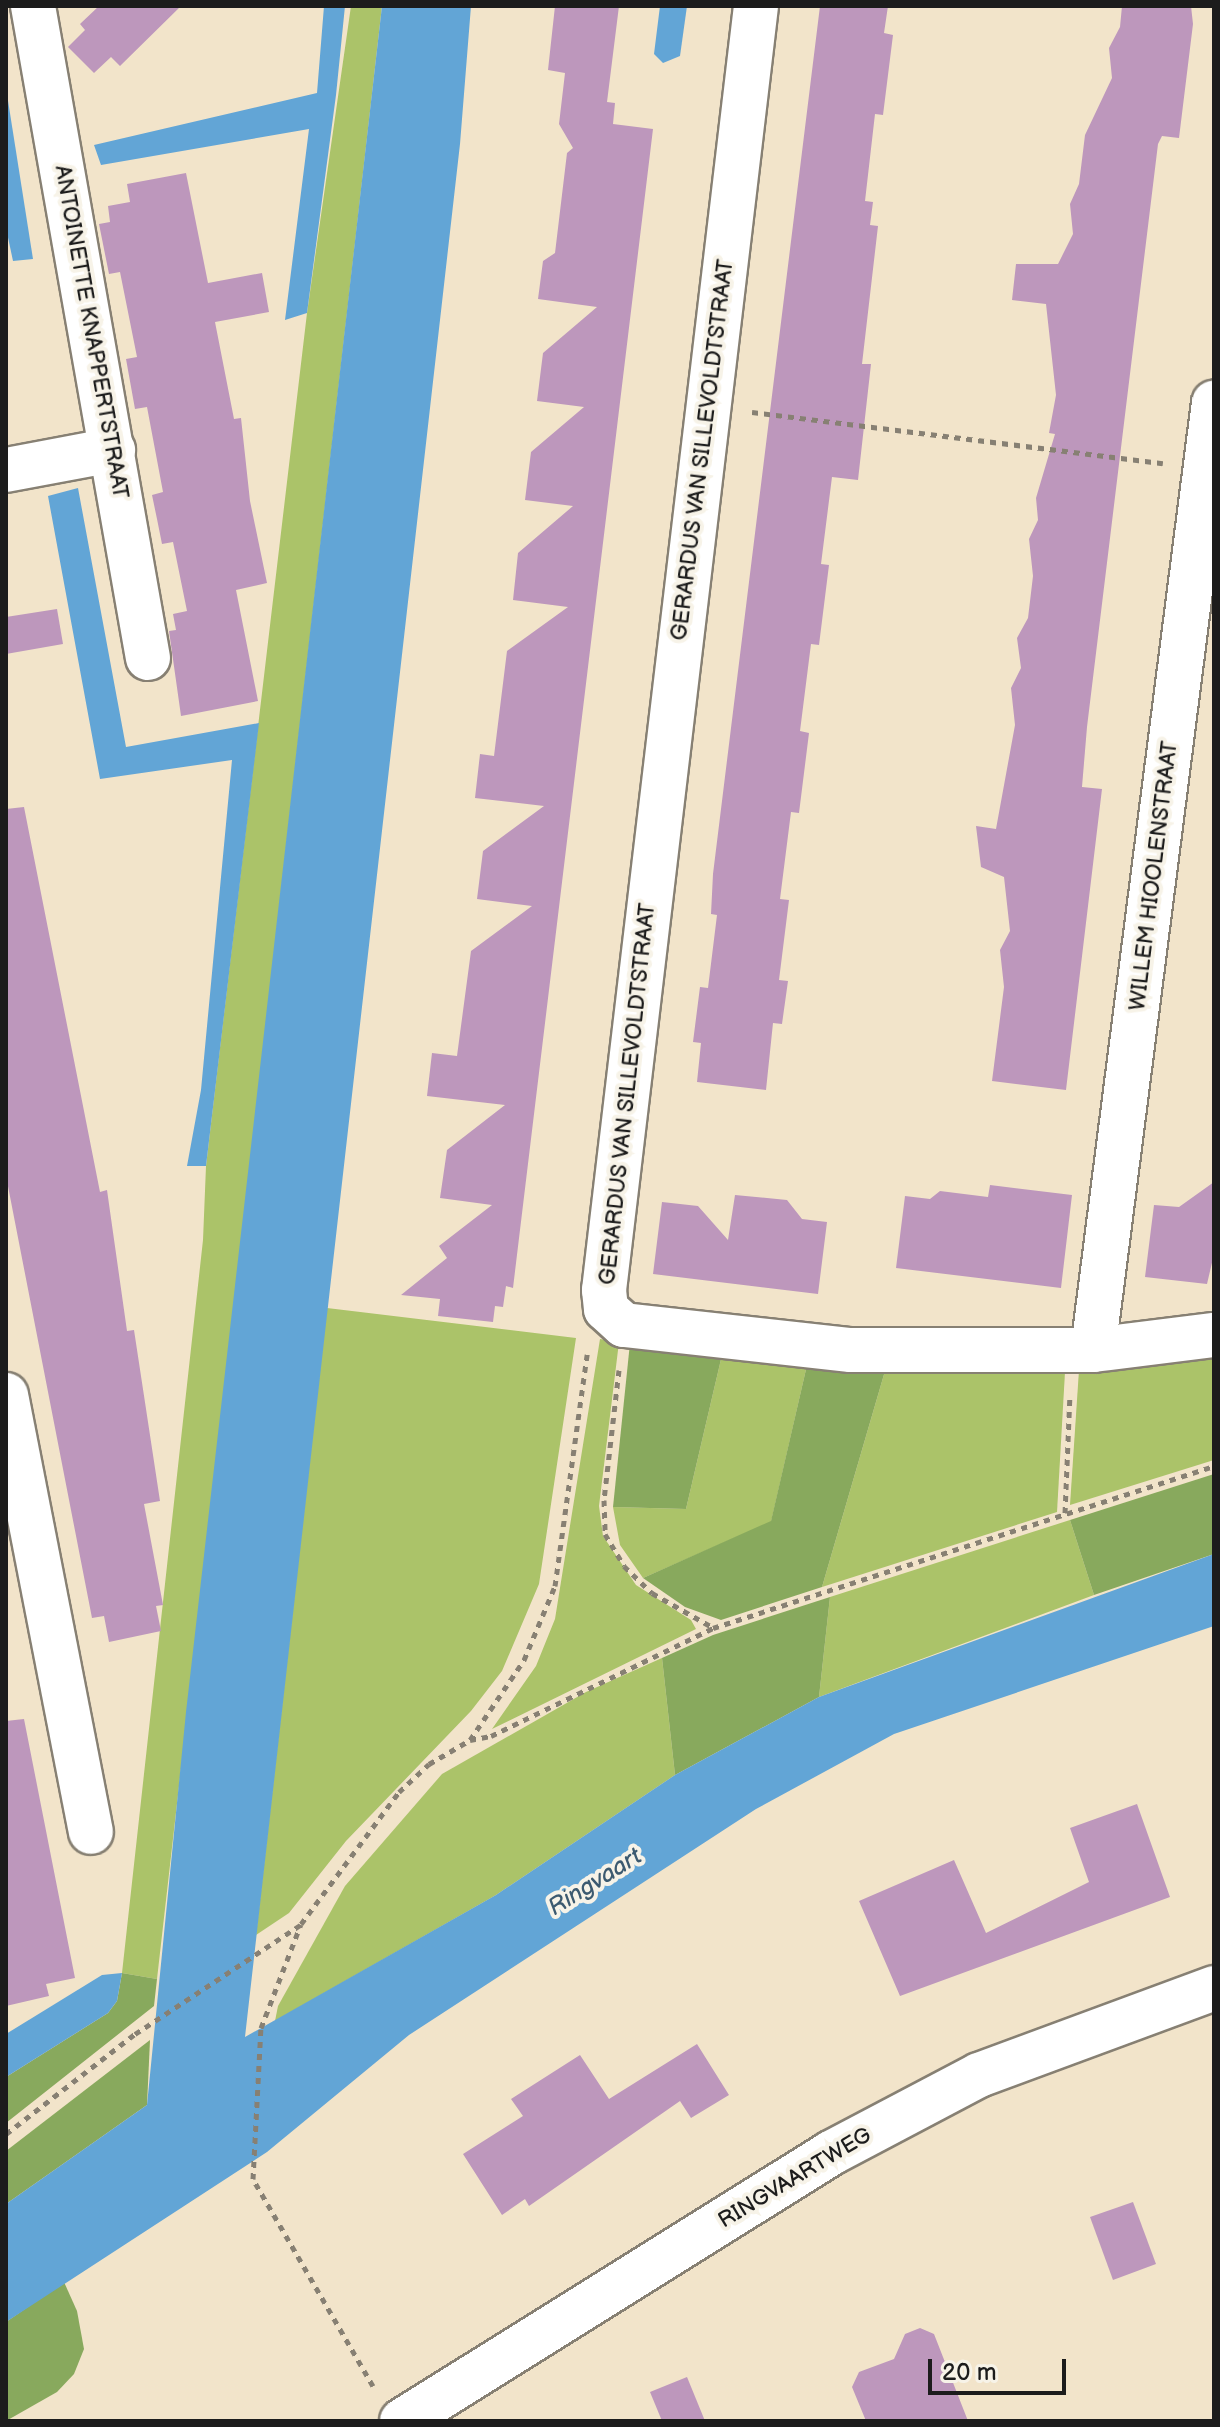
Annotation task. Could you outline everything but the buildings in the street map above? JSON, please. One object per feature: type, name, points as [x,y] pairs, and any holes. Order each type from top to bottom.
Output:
[{"type":"street","name":"ANTOINETTE KNAPPERTSTRAAT","points":[[33,6],[148,658]]},
{"type":"street","name":"GERARDUS VAN SILLEVOLDTSTRAAT","points":[[618,1322],[604,1290],[756,6]]},
{"type":"street","name":"WILLEM HIOOLENSTRAAT","points":[[1093,1350],[1214,403]]},
{"type":"street","points":[[6,470],[113,450]]},
{"type":"street","points":[[618,1322],[851,1350],[1093,1350],[1214,1335]]},
{"type":"street","points":[[6,1395],[91,1832]]},
{"type":"street","name":"RINGVAARTWEG","points":[[391,2410],[844,2146],[979,2075],[1214,1988]]},
{"type":"path","points":[[707,406],[1206,468]]},
{"type":"path","points":[[618,1322],[604,1500],[605,1534],[624,1566],[652,1593],[713,1628]]},
{"type":"path","points":[[470,1740],[524,1660],[555,1586],[589,1339],[618,1322]]},
{"type":"path","points":[[1065,1513],[1070,1371],[1093,1350]]},
{"type":"path","points":[[391,2410],[253,2179],[261,2028],[301,1924],[399,1792],[429,1764],[470,1740],[491,1736],[713,1628],[1214,1466]]},
{"type":"path","points":[[6,2134],[135,2034],[301,1924]]},
{"type":"green space","points":[[351,6],[382,6],[157,1979],[122,1973],[203,1240],[206,1166],[307,313]]},
{"type":"green space","points":[[327,1308],[576,1338],[539,1584],[502,1671],[471,1711],[346,1841],[289,1913],[256,1935]]},
{"type":"green space","points":[[600,1339],[619,1342],[599,1506],[603,1536],[636,1585],[691,1620],[696,1629],[492,1729],[536,1666],[555,1619]]},
{"type":"green space","points":[[630,1343],[722,1355],[686,1509],[613,1507]]},
{"type":"green space","points":[[722,1355],[807,1365],[771,1522],[643,1578],[620,1545],[613,1507],[686,1509]]},
{"type":"green space","points":[[1214,1355],[1214,1460],[1070,1505],[1079,1370]]},
{"type":"green space","points":[[807,1365],[885,1371],[822,1587],[721,1620],[685,1607],[643,1578],[771,1521]]},
{"type":"green space","points":[[885,1371],[1065,1372],[1057,1512],[822,1587]]},
{"type":"green space","points":[[1214,1474],[1214,1554],[1094,1595],[1070,1520]]},
{"type":"green space","points":[[1070,1520],[1094,1595],[819,1697],[830,1597]]},
{"type":"green space","points":[[830,1597],[819,1697],[675,1775],[662,1658],[713,1635]]},
{"type":"green space","points":[[662,1658],[675,1775],[496,1895],[275,2021],[278,2006],[345,1886],[442,1774],[586,1692]]},
{"type":"green space","points":[[122,1973],[157,1979],[154,2006],[6,2123],[6,2077],[108,2013],[117,2001]]},
{"type":"green space","points":[[150,2040],[147,2105],[6,2204],[6,2151]]},
{"type":"green space","points":[[64,2282],[77,2311],[84,2349],[74,2374],[57,2392],[6,2421],[6,2322]]},
{"type":"water","points":[[324,6],[345,6],[336,95],[307,313],[285,320],[309,129],[101,165],[94,145],[317,93]]},
{"type":"water","name":"Ringvaart","points":[[382,6],[471,6],[460,144],[245,2037],[496,1895],[675,1775],[819,1697],[1214,1554],[1214,1626],[894,1734],[756,1809],[409,2035],[267,2152],[6,2322],[6,2204],[147,2105],[186,1712]]},
{"type":"water","points":[[660,6],[687,6],[680,56],[663,63],[654,54]]},
{"type":"water","points":[[6,88],[33,259],[13,261],[6,228]]},
{"type":"water","points":[[78,488],[126,747],[259,723],[206,1166],[187,1166],[201,1090],[232,760],[100,779],[48,496]]},
{"type":"water","points":[[122,1973],[117,2001],[108,2013],[6,2077],[6,2034],[102,1975]]}]
